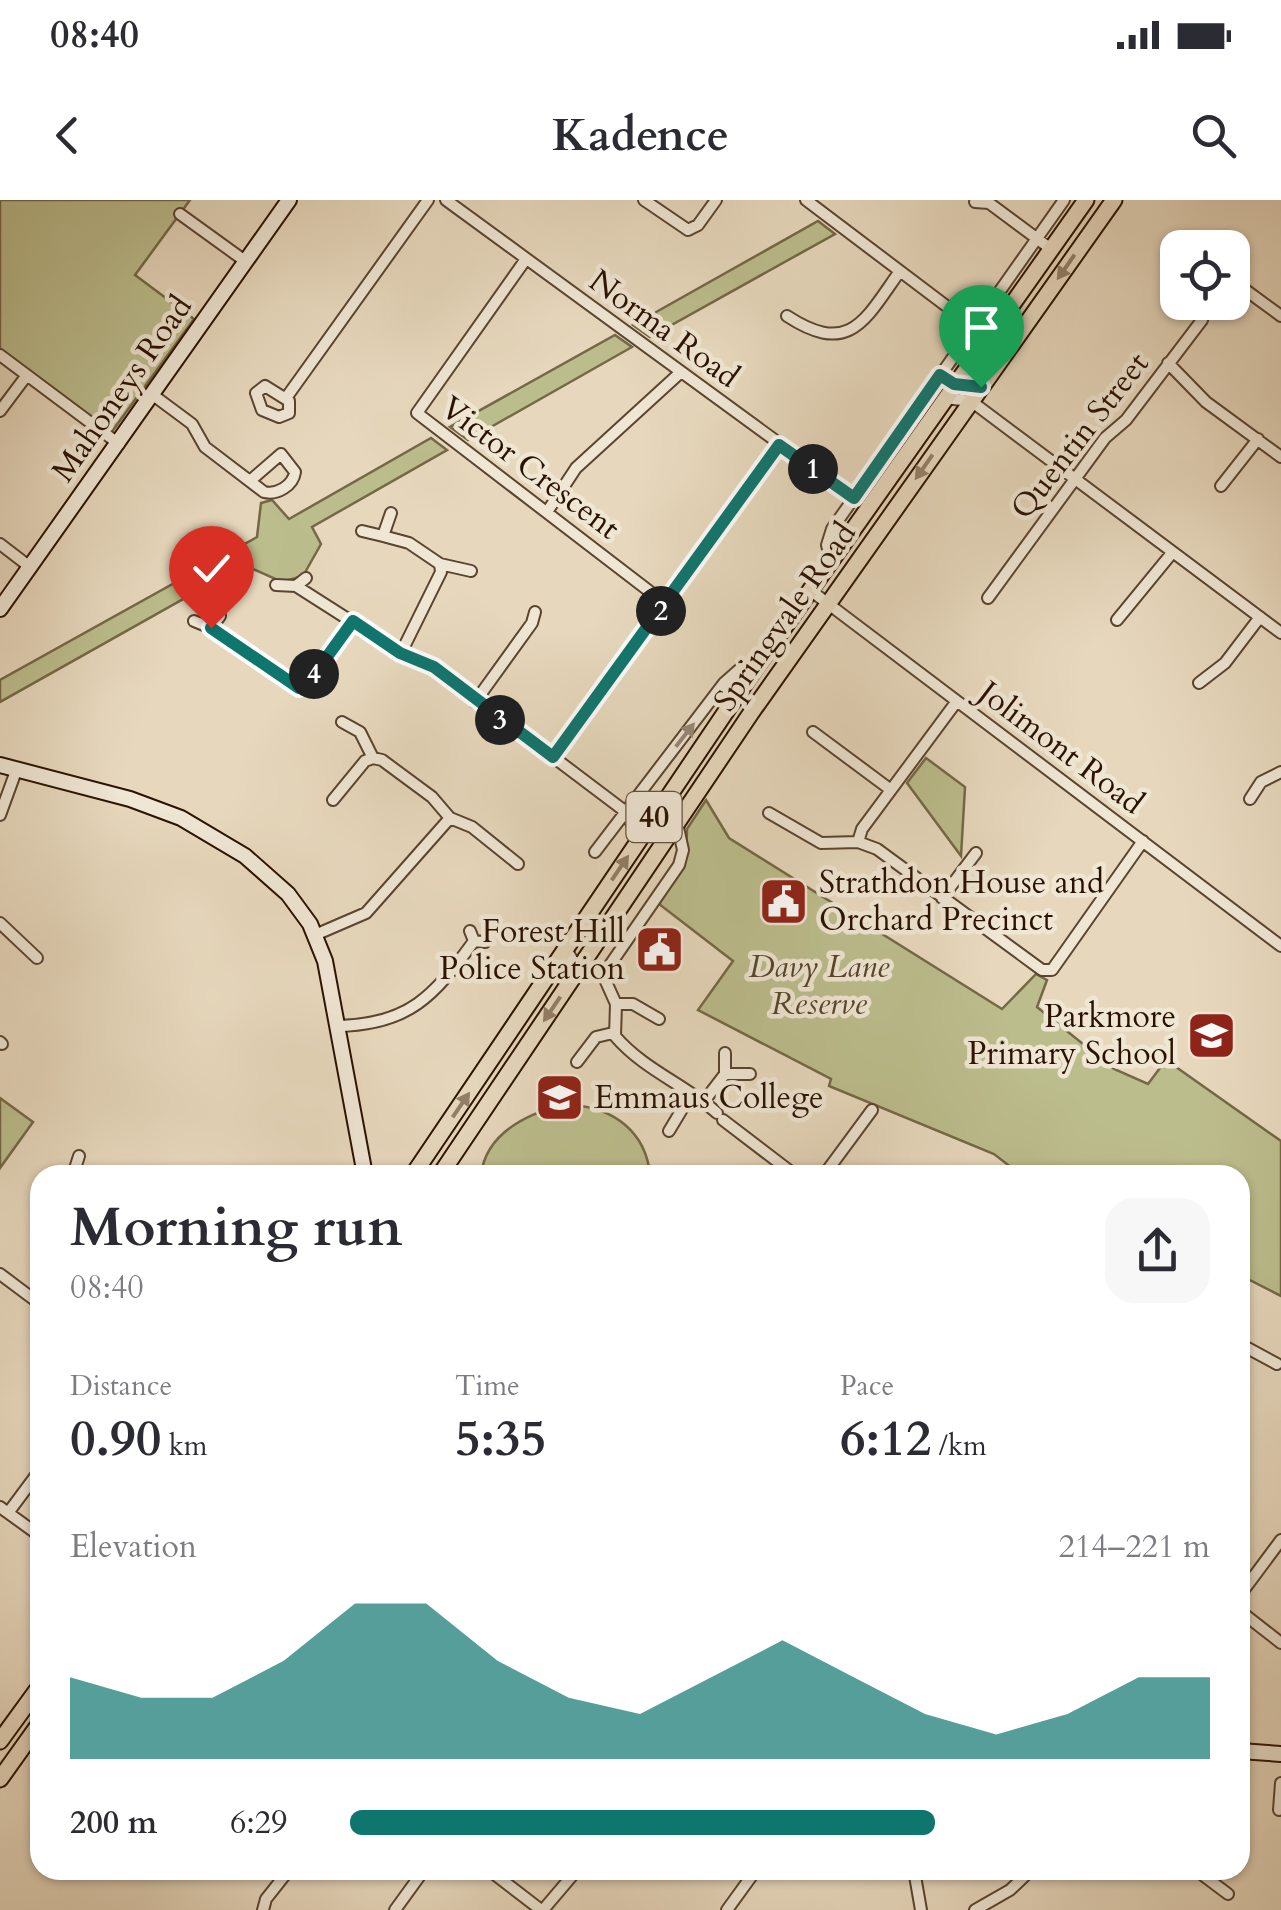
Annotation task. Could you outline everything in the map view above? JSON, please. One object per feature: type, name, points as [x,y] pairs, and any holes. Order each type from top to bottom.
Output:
[{"type":"highway","name":"Springvale Road","points":[[413,1165],[566,948],[947,386],[1086,200]]},
{"type":"highway","name":"Springvale Road","points":[[447,1165],[828,603],[1114,200]]},
{"type":"highway","points":[[0,1741],[30,1700]]},
{"type":"highway","points":[[0,1779],[30,1737]]},
{"type":"main road","name":"Mahoneys Road","points":[[0,609],[289,200]]},
{"type":"main road","points":[[0,765],[130,799],[210,833],[278,883],[314,934],[327,969],[361,1165]]},
{"type":"main road","points":[[1250,1752],[1281,1754]]},
{"type":"street","points":[[286,398],[428,200]]},
{"type":"street","name":"Norma Road","points":[[446,200],[854,498]]},
{"type":"street","points":[[644,200],[688,230],[698,225],[716,200]]},
{"type":"street","points":[[806,200],[974,327]]},
{"type":"street","name":"Springvale Road","points":[[831,561],[829,536],[854,498],[947,386],[974,327],[1064,200]]},
{"type":"street","points":[[975,202],[989,204],[1051,250]]},
{"type":"street","points":[[180,214],[245,261]]},
{"type":"street","name":"Victor Crescent","points":[[526,259],[417,414],[666,604]]},
{"type":"street","points":[[786,316],[816,333],[847,333],[862,324],[900,271]]},
{"type":"street","points":[[1250,293],[1281,316]]},
{"type":"street","name":"Quentin Street","points":[[988,598],[1202,320]]},
{"type":"street","points":[[0,355],[120,444]]},
{"type":"street","points":[[1168,363],[1206,402],[1281,457]]},
{"type":"street","points":[[547,512],[576,468],[681,372]]},
{"type":"street","points":[[0,410],[27,375]]},
{"type":"street","points":[[947,386],[981,387]]},
{"type":"street","points":[[947,386],[1281,634]]},
{"type":"street","points":[[153,395],[192,424],[208,450],[251,480]]},
{"type":"street","points":[[1222,486],[1258,440]]},
{"type":"street","points":[[553,757],[779,445]]},
{"type":"street","points":[[383,536],[391,513]]},
{"type":"street","points":[[362,531],[408,543],[440,564],[471,571]]},
{"type":"street","points":[[0,544],[30,567]]},
{"type":"street","points":[[1117,620],[1172,553]]},
{"type":"street","points":[[400,653],[442,572],[440,564]]},
{"type":"street","points":[[296,586],[306,578]]},
{"type":"street","points":[[276,585],[296,586],[416,661],[431,675],[440,676],[626,812],[639,839]]},
{"type":"street","name":"Jolimont Road","points":[[810,590],[1281,946]]},
{"type":"street","points":[[475,702],[532,623],[534,612]]},
{"type":"street","points":[[211,628],[220,616]]},
{"type":"street","points":[[1199,683],[1226,663],[1260,618]]},
{"type":"street","points":[[194,621],[211,628],[299,688],[308,683],[353,621]]},
{"type":"street","name":"Springvale Road","points":[[595,852],[724,683],[741,668],[754,670]]},
{"type":"street","points":[[858,842],[957,701]]},
{"type":"street","points":[[342,722],[360,732],[373,758]]},
{"type":"street","points":[[813,732],[891,790]]},
{"type":"street","points":[[330,803],[365,761],[382,760],[432,797],[450,818],[472,828],[521,866]]},
{"type":"street","points":[[0,815],[16,772]]},
{"type":"street","points":[[1250,799],[1261,782],[1281,772]]},
{"type":"street","points":[[769,813],[821,843],[858,842],[882,852],[1031,965],[1044,970],[1052,970],[1143,842]]},
{"type":"street","points":[[314,934],[366,913],[450,818]]},
{"type":"street","points":[[604,975],[680,866],[684,850],[677,822]]},
{"type":"street","points":[[942,898],[976,854]]},
{"type":"street","points":[[0,923],[37,958]]},
{"type":"street","points":[[336,1026],[388,1021],[414,1008],[437,990],[477,938]]},
{"type":"street","points":[[566,948],[578,970],[604,975]]},
{"type":"street","points":[[604,975],[616,1004],[613,1032],[641,1062],[690,1096],[705,1100],[720,1117],[782,1165]]},
{"type":"street","points":[[616,1004],[633,1004],[659,1018]]},
{"type":"street","points":[[577,1062],[596,1037],[613,1032]]},
{"type":"street","points":[[705,1100],[725,1074],[725,1053]]},
{"type":"street","points":[[725,1074],[750,1074]]},
{"type":"street","points":[[669,1131],[690,1096]]},
{"type":"street","points":[[831,1165],[872,1110]]},
{"type":"street","points":[[75,1165],[78,1156]]},
{"type":"street","points":[[0,1274],[30,1296]]},
{"type":"street","points":[[1250,1349],[1277,1364]]},
{"type":"street","points":[[30,1481],[4,1510],[30,1529]]},
{"type":"street","points":[[1250,1581],[1281,1540]]},
{"type":"street","points":[[1250,1619],[1281,1643]]},
{"type":"street","points":[[1279,1810],[1281,1784]]},
{"type":"street","points":[[263,1910],[282,1880]]},
{"type":"street","points":[[395,1910],[417,1880]]},
{"type":"street","points":[[502,1880],[542,1910],[568,1880]]},
{"type":"street","points":[[727,1910],[749,1880]]},
{"type":"street","points":[[916,1880],[921,1910]]},
{"type":"street","points":[[975,1910],[1020,1880]]},
{"type":"street","points":[[1209,1880],[1228,1894]]},
{"type":"green space","points":[[0,200],[190,200],[135,275],[194,319],[111,433],[0,350]]},
{"type":"green space","points":[[818,221],[835,234],[650,337],[633,325]]},
{"type":"green space","points":[[615,335],[632,347],[468,440],[450,427]]},
{"type":"green space","points":[[431,438],[447,450],[312,527],[321,544],[303,576],[282,582],[244,565],[0,702],[0,680],[257,537],[261,503],[272,500],[289,519]]},
{"type":"green space","points":[[926,758],[965,787],[961,856],[907,783]]},
{"type":"green space","name":"Davy Lane Reserve","points":[[706,800],[729,838],[1002,1009],[1036,974],[1047,980],[1037,1007],[1114,1069],[1148,1084],[1166,1060],[1281,1141],[1281,1296],[1250,1280],[1250,1165],[1008,1165],[994,1154],[829,1086],[831,1079],[698,1010],[733,961],[659,904],[686,856],[687,829]]},
{"type":"green space","points":[[0,1098],[33,1122],[0,1168]]},
{"type":"green space","points":[[557,1107],[587,1107],[614,1117],[635,1135],[648,1165],[484,1165],[492,1146],[514,1125]]},
{"type":"place","name":"Strathdon House and Orchard Precinct","points":[[784,901]]},
{"type":"place","name":"Forest Hill Police Station","points":[[660,950]]},
{"type":"place","name":"Parkmore Primary School","points":[[1211,1035]]},
{"type":"place","name":"Emmaus College","points":[[559,1098]]},
{"type":"route","points":[[211,628],[299,688],[308,683],[353,621],[400,653],[434,667],[440,676],[553,757],[779,445],[854,498],[940,375],[954,384],[981,387]]}]
